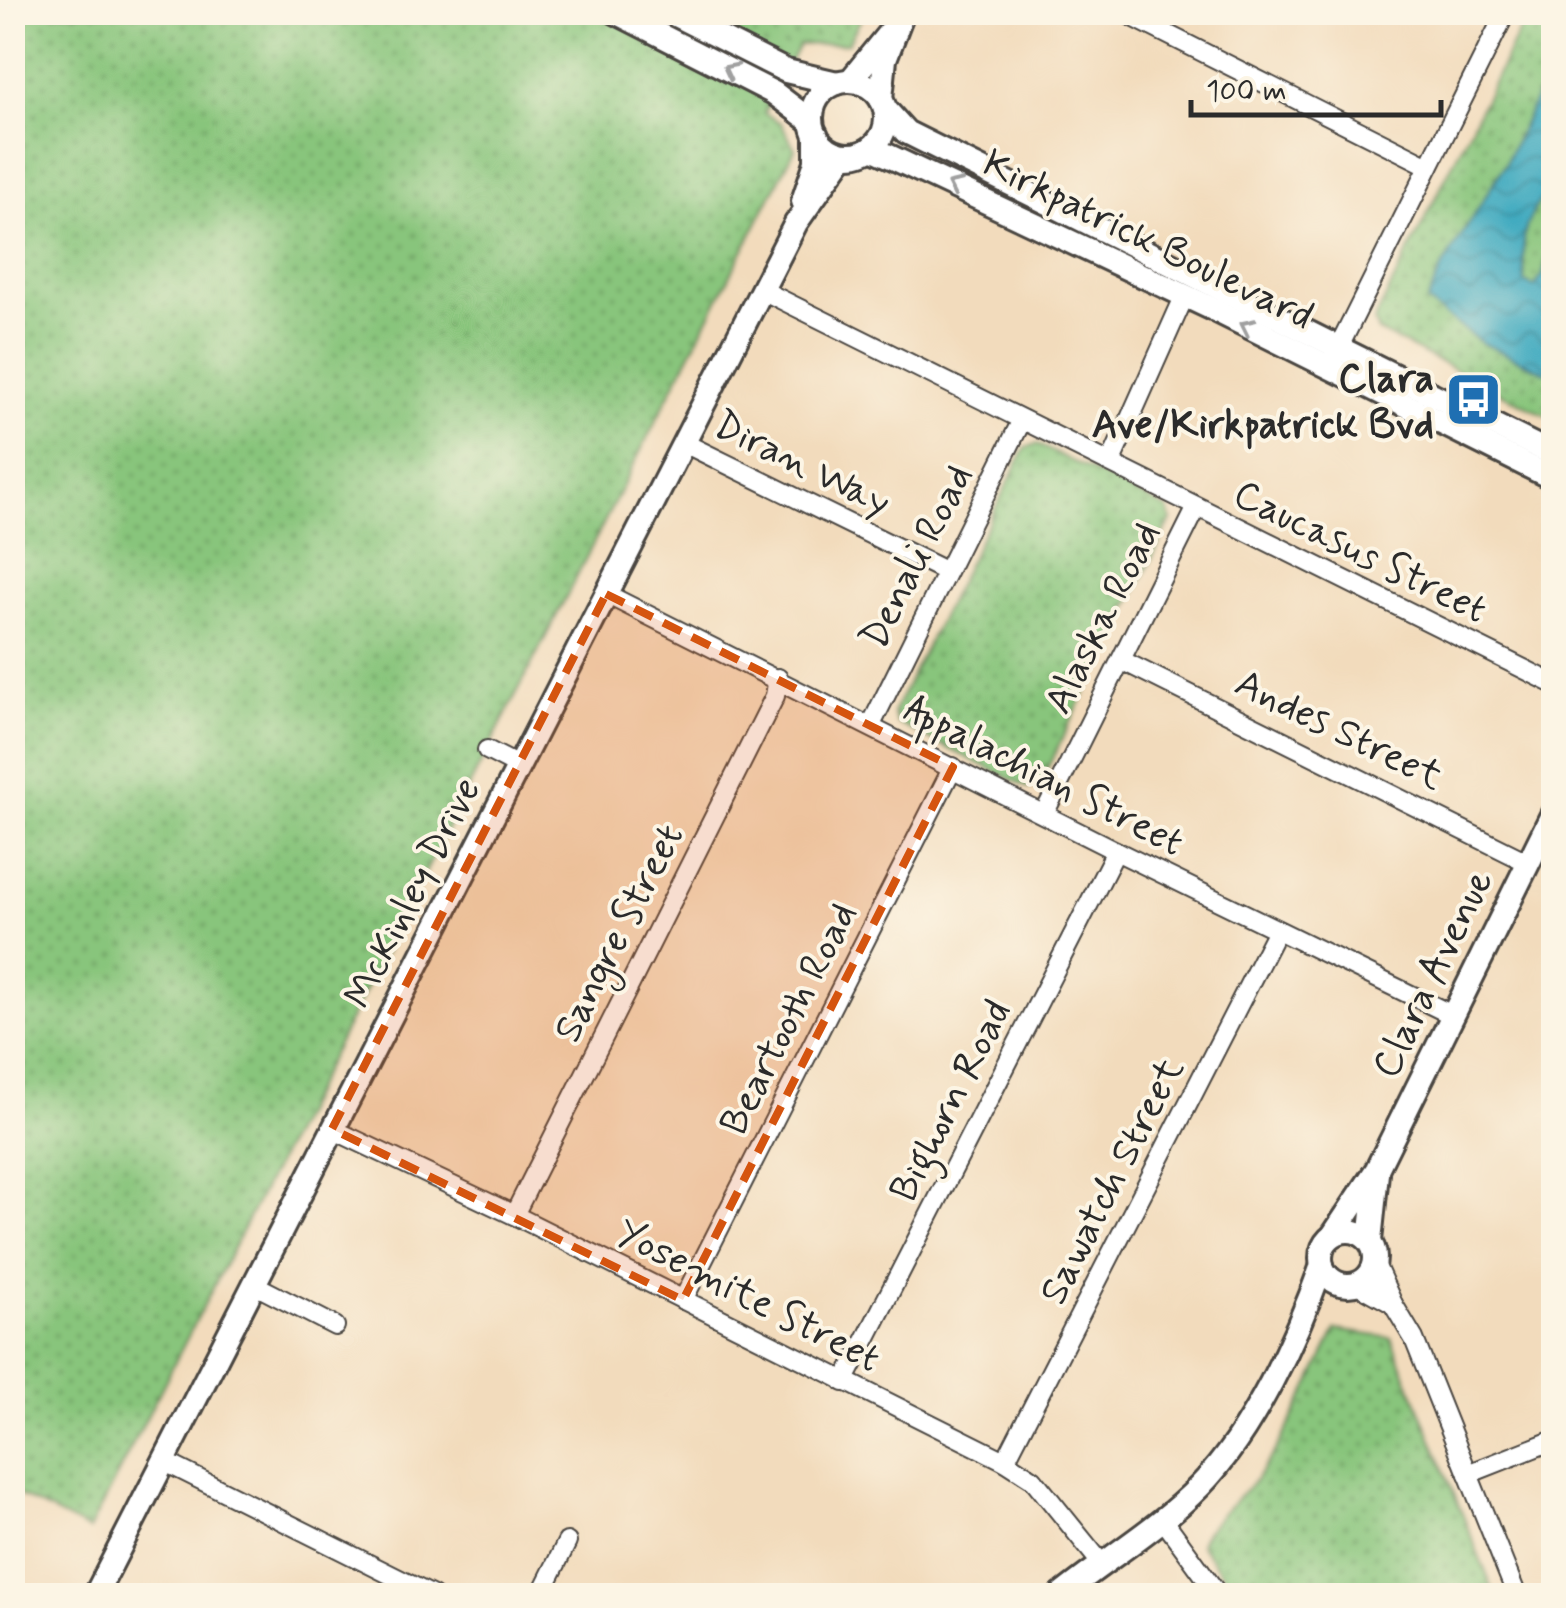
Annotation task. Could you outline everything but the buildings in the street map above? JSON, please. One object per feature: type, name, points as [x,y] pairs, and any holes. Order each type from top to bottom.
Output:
[{"type":"street","points":[[615,12],[774,93],[814,128],[823,145],[844,155],[872,148],[884,134],[886,59],[902,16]]},
{"type":"street","points":[[669,12],[786,71],[873,90],[884,105]]},
{"type":"street","points":[[1123,12],[1429,166]]},
{"type":"street","points":[[1334,357],[1506,12]]},
{"type":"street","points":[[814,128],[818,98],[844,82],[902,16]]},
{"type":"street","name":"Kirkpatrick Boulevard","points":[[884,105],[906,132],[1334,357],[1554,479]]},
{"type":"street","name":"McKinley Drive","points":[[796,223],[816,162],[814,128]]},
{"type":"street","name":"Kirkpatrick Boulevard","points":[[872,148],[1186,296],[1554,455]]},
{"type":"street","name":"McKinley Drive","points":[[94,1596],[796,223],[844,155]]},
{"type":"street","name":"Caucasus Street","points":[[762,290],[1554,684]]},
{"type":"street","points":[[1111,462],[1186,296]]},
{"type":"street","name":"Denali Road","points":[[871,724],[1022,420]]},
{"type":"street","name":"Diran Way","points":[[684,443],[945,571]]},
{"type":"street","name":"Alaska Road","points":[[1044,814],[1196,507]]},
{"type":"street","name":"Appalachian Street","points":[[606,594],[1452,1015]]},
{"type":"street","name":"Andes Street","points":[[1120,660],[1527,862]]},
{"type":"street","name":"Sangre Street","points":[[514,1215],[775,696],[778,678]]},
{"type":"street","points":[[487,750],[518,766]]},
{"type":"street","name":"Beartooth Road","points":[[683,1300],[953,767]]},
{"type":"street","name":"Clara Avenue","points":[[1333,1235],[1377,1169],[1554,811]]},
{"type":"street","name":"Bighorn Road","points":[[844,1382],[1116,851]]},
{"type":"street","name":"Sawatch Street","points":[[1005,1461],[1276,930]]},
{"type":"street","name":"Yosemite Street","points":[[332,1129],[514,1215],[1005,1461],[1033,1480],[1101,1563]]},
{"type":"street","name":"Clara Avenue","points":[[1373,1252],[1377,1169]]},
{"type":"street","points":[[1060,1596],[1200,1486],[1246,1428],[1301,1320],[1322,1265],[1322,1248],[1333,1235],[1357,1232],[1373,1252],[1393,1304],[1414,1338],[1517,1596]]},
{"type":"street","points":[[1301,1320],[1349,1284],[1366,1280],[1373,1252]]},
{"type":"street","points":[[1322,1265],[1331,1280],[1393,1304]]},
{"type":"street","points":[[253,1284],[335,1326]]},
{"type":"street","points":[[1468,1474],[1554,1440]]},
{"type":"street","points":[[162,1461],[433,1596]]},
{"type":"street","points":[[1162,1518],[1219,1596]]},
{"type":"street","points":[[540,1596],[567,1542]]},
{"type":"highlighted area","points":[[606,594],[953,767],[683,1300],[332,1129]]},
{"type":"green space","points":[[12,13],[864,13],[848,43],[799,45],[764,113],[781,123],[795,149],[89,1530],[13,1492]]},
{"type":"green space","points":[[1528,13],[1553,13],[1553,419],[1378,331],[1374,321]]},
{"type":"green space","points":[[1037,444],[1168,509],[1171,520],[1039,785],[1029,788],[897,723],[893,713],[1026,447]]},
{"type":"green space","points":[[1336,1330],[1391,1338],[1495,1595],[1239,1595],[1200,1545],[1207,1530],[1254,1481],[1278,1445]]},
{"type":"water","points":[[1553,61],[1553,184],[1529,219],[1523,252],[1525,282],[1534,287],[1543,275],[1553,237],[1553,373],[1482,343],[1427,302],[1440,271],[1504,166]]},
{"type":"place","name":"Clara Ave/Kirkpatrick Bvd","points":[[1473,400]]}]
